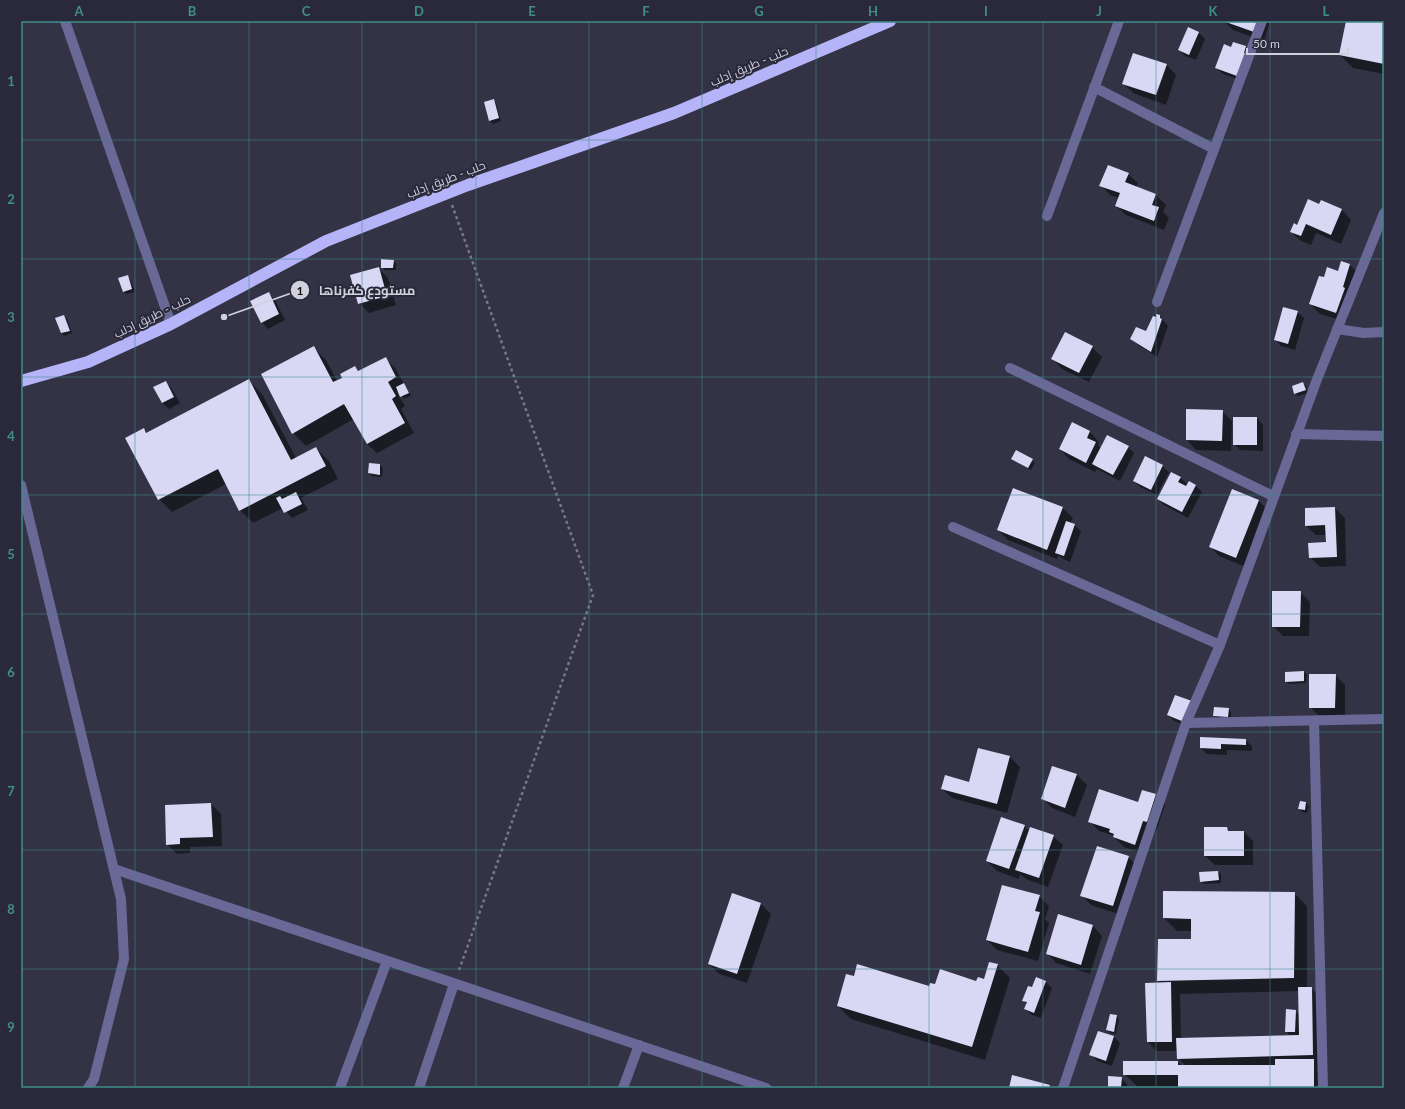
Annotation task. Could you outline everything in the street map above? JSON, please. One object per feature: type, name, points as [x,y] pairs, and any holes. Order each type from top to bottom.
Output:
[{"type":"highway","name":"حلب - طريق إدلب","points":[[21,381],[88,362],[171,324],[326,241],[448,193],[674,112],[874,24],[890,21]]},
{"type":"street","points":[[65,21],[171,324]]},
{"type":"street","points":[[1047,216],[1119,21]]},
{"type":"street","points":[[1157,302],[1262,21]]},
{"type":"street","points":[[1094,87],[1214,149]]},
{"type":"street","points":[[1063,1088],[1186,723],[1220,644],[1296,434],[1384,213]]},
{"type":"street","points":[[1337,329],[1364,332],[1384,332]]},
{"type":"street","points":[[1010,368],[1273,496]]},
{"type":"street","points":[[1296,434],[1384,436]]},
{"type":"street","points":[[21,485],[121,900],[124,959],[94,1079],[88,1088]]},
{"type":"street","points":[[952,527],[1220,644]]},
{"type":"street","points":[[1186,723],[1384,720]]},
{"type":"street","points":[[1314,721],[1323,1088]]},
{"type":"street","points":[[114,869],[766,1088]]},
{"type":"street","points":[[340,1088],[387,961]]},
{"type":"street","points":[[419,1088],[454,984]]},
{"type":"street","points":[[623,1088],[639,1045]]},
{"type":"path","points":[[448,193],[593,595],[454,984]]},
{"type":"building","points":[[1223,21],[1258,21],[1254,32]]},
{"type":"building","points":[[1346,21],[1384,22],[1384,64],[1339,55]]},
{"type":"building","points":[[1188,27],[1199,32],[1189,55],[1178,50]]},
{"type":"building","points":[[1233,42],[1246,46],[1244,53],[1246,53],[1237,76],[1215,68],[1224,44],[1231,47]]},
{"type":"building","points":[[1133,53],[1167,64],[1156,95],[1122,84]]},
{"type":"building","points":[[494,99],[499,118],[489,121],[484,102]]},
{"type":"building","points":[[1108,165],[1129,173],[1125,182],[1156,194],[1152,205],[1159,207],[1154,221],[1115,206],[1120,193],[1099,186]]},
{"type":"building","points":[[1308,199],[1319,204],[1321,200],[1342,209],[1331,235],[1306,224],[1301,236],[1290,232],[1294,223],[1297,225]]},
{"type":"building","points":[[381,259],[394,260],[393,268],[381,268]]},
{"type":"building","points":[[1341,261],[1350,264],[1343,287],[1345,288],[1336,313],[1309,304],[1319,276],[1324,277],[1327,267],[1338,271]]},
{"type":"building","points":[[379,267],[387,296],[358,304],[350,275]]},
{"type":"building","points":[[128,275],[132,289],[123,292],[118,278]]},
{"type":"building","points":[[269,292],[279,314],[261,323],[250,301]]},
{"type":"building","points":[[1283,307],[1298,311],[1288,344],[1274,340]]},
{"type":"building","points":[[1156,314],[1160,315],[1160,318],[1162,319],[1151,352],[1130,339],[1136,327],[1146,331],[1153,316],[1156,317]]},
{"type":"building","points":[[64,315],[70,331],[61,333],[55,318]]},
{"type":"building","points":[[1065,332],[1093,346],[1079,373],[1051,359]]},
{"type":"building","points":[[314,346],[333,382],[342,378],[340,374],[355,366],[358,371],[386,357],[396,377],[388,382],[396,396],[392,399],[405,423],[367,444],[344,404],[292,434],[261,374]]},
{"type":"building","points":[[249,379],[291,460],[316,447],[326,466],[239,511],[218,469],[158,500],[125,438],[144,428],[146,433]]},
{"type":"building","points":[[166,381],[174,397],[162,403],[153,387]]},
{"type":"building","points":[[1303,382],[1306,390],[1294,394],[1292,386]]},
{"type":"building","points":[[404,383],[409,393],[400,397],[396,387]]},
{"type":"building","points":[[1186,409],[1223,410],[1222,441],[1186,440]]},
{"type":"building","points":[[1233,417],[1257,417],[1257,445],[1233,445]]},
{"type":"building","points":[[1072,422],[1090,431],[1087,438],[1096,442],[1086,463],[1059,449]]},
{"type":"building","points":[[1107,435],[1129,446],[1113,475],[1092,464]]},
{"type":"building","points":[[1016,450],[1033,459],[1028,468],[1011,459]]},
{"type":"building","points":[[1145,456],[1163,465],[1151,490],[1133,481]]},
{"type":"building","points":[[369,463],[380,464],[380,475],[368,473]]},
{"type":"building","points":[[1171,472],[1181,477],[1178,482],[1186,486],[1189,481],[1196,485],[1182,512],[1157,499]]},
{"type":"building","points":[[1013,488],[1063,507],[1047,550],[997,530]]},
{"type":"building","points":[[1232,489],[1259,500],[1236,558],[1209,547]]},
{"type":"building","points":[[296,492],[302,504],[284,513],[276,498],[280,496],[282,499]]},
{"type":"building","points":[[1335,507],[1337,557],[1309,558],[1308,543],[1326,542],[1325,525],[1305,526],[1305,508]]},
{"type":"building","points":[[1066,521],[1075,524],[1064,556],[1055,553]]},
{"type":"building","points":[[1272,591],[1301,591],[1300,627],[1272,627]]},
{"type":"building","points":[[1304,671],[1304,681],[1285,682],[1285,672]]},
{"type":"building","points":[[1309,674],[1336,674],[1335,708],[1309,708]]},
{"type":"building","points":[[1175,695],[1192,701],[1184,722],[1167,715]]},
{"type":"building","points":[[1214,707],[1229,708],[1228,717],[1213,716]]},
{"type":"building","points":[[1200,737],[1246,739],[1246,745],[1221,744],[1221,749],[1200,748]]},
{"type":"building","points":[[978,748],[1010,756],[997,804],[941,789],[945,775],[969,782]]},
{"type":"building","points":[[1052,766],[1077,774],[1065,808],[1041,799]]},
{"type":"building","points":[[1099,789],[1138,802],[1142,790],[1156,794],[1147,822],[1143,821],[1135,845],[1113,837],[1114,834],[1109,832],[1110,829],[1088,822]]},
{"type":"building","points":[[1300,801],[1306,802],[1305,810],[1298,809]]},
{"type":"building","points":[[211,803],[213,837],[180,838],[180,844],[166,845],[165,805]]},
{"type":"building","points":[[1001,817],[1025,825],[1009,869],[986,861]]},
{"type":"building","points":[[1030,827],[1054,835],[1039,878],[1015,870]]},
{"type":"building","points":[[1204,827],[1227,827],[1228,831],[1244,831],[1244,856],[1204,856]]},
{"type":"building","points":[[1097,846],[1129,856],[1113,906],[1080,896]]},
{"type":"building","points":[[1218,871],[1219,880],[1200,882],[1199,872]]},
{"type":"building","points":[[1002,885],[1040,895],[1035,911],[1040,912],[1028,952],[986,940]]},
{"type":"building","points":[[1163,891],[1295,892],[1294,978],[1157,981],[1158,939],[1191,939],[1191,919],[1163,918]]},
{"type":"building","points":[[732,893],[761,903],[737,974],[708,964]]},
{"type":"building","points":[[1058,914],[1093,925],[1081,965],[1046,954]]},
{"type":"building","points":[[989,962],[998,964],[972,1047],[837,1006],[846,974],[854,976],[857,964],[929,986],[930,983],[935,984],[940,969],[976,981],[978,977],[984,979]]},
{"type":"building","points":[[1036,977],[1046,981],[1034,1013],[1024,1009],[1027,1002],[1022,1001],[1028,986],[1032,987]]},
{"type":"building","points":[[1171,982],[1172,1042],[1147,1042],[1145,983]]},
{"type":"building","points":[[1298,987],[1312,987],[1313,1055],[1177,1059],[1176,1038],[1299,1035]]},
{"type":"building","points":[[1286,1009],[1296,1010],[1295,1032],[1285,1032]]},
{"type":"building","points":[[1110,1014],[1117,1015],[1114,1032],[1106,1030]]},
{"type":"building","points":[[1098,1031],[1114,1036],[1106,1061],[1089,1055]]},
{"type":"building","points":[[1275,1059],[1314,1059],[1314,1088],[1178,1088],[1178,1075],[1123,1075],[1123,1061],[1178,1061],[1178,1065],[1275,1065]]},
{"type":"building","points":[[1012,1075],[1050,1085],[1049,1088],[1009,1088]]},
{"type":"building","points":[[1108,1076],[1122,1077],[1121,1088],[1108,1088]]},
{"type":"place","name":"مستودع كفرناها","points":[[224,317]]}]
